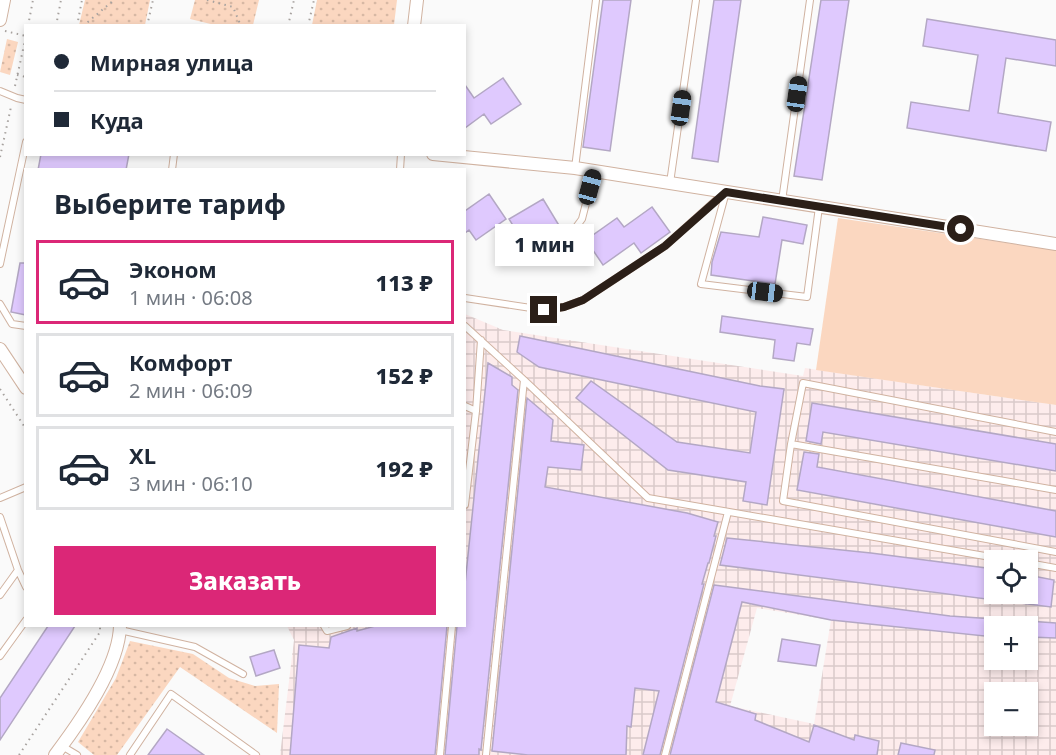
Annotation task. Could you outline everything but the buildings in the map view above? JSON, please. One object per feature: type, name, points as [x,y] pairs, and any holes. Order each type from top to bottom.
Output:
[{"type":"street","points":[[0,20],[4,0]]},
{"type":"street","points":[[414,24],[417,0]]},
{"type":"street","points":[[453,156],[574,168],[1056,244]]},
{"type":"street","points":[[0,349],[24,385]]},
{"type":"street","points":[[59,750],[97,692],[109,668],[118,644],[120,628]]},
{"type":"lane","points":[[574,168],[596,0]]},
{"type":"lane","points":[[670,183],[696,0]]},
{"type":"lane","points":[[782,201],[810,0]]},
{"type":"lane","points":[[0,91],[24,99]]},
{"type":"lane","points":[[0,264],[24,151]]},
{"type":"lane","points":[[568,238],[582,219],[594,171]]},
{"type":"lane","points":[[726,192],[702,284],[807,297],[819,207]]},
{"type":"lane","points":[[466,298],[544,310],[564,307],[583,300],[665,246],[726,192]]},
{"type":"lane","points":[[0,304],[12,324],[24,326]]},
{"type":"lane","points":[[466,327],[648,498],[984,556]]},
{"type":"lane","points":[[466,495],[482,340]]},
{"type":"lane","points":[[486,755],[524,380]]},
{"type":"lane","points":[[1056,432],[802,383],[783,501],[1056,552]]},
{"type":"lane","points":[[466,406],[476,411]]},
{"type":"lane","points":[[791,444],[1056,490]]},
{"type":"lane","points":[[0,498],[24,488]]},
{"type":"lane","points":[[664,755],[728,512]]},
{"type":"lane","points":[[0,517],[24,583]]},
{"type":"lane","points":[[1038,565],[1056,568]]},
{"type":"lane","points":[[0,595],[18,570]]},
{"type":"lane","points":[[0,656],[24,623]]},
{"type":"lane","points":[[325,627],[327,631],[343,627]]},
{"type":"lane","points":[[440,755],[452,627]]},
{"type":"lane","points":[[120,628],[195,647],[243,674]]},
{"type":"lane","points":[[130,755],[171,694],[256,755]]},
{"type":"lane","points":[[59,750],[77,755]]},
{"type":"path","points":[[28,24],[33,0]]},
{"type":"path","points":[[56,24],[61,0]]},
{"type":"path","points":[[77,24],[82,0]]},
{"type":"path","points":[[85,24],[114,0]]},
{"type":"path","points":[[147,24],[153,0]]},
{"type":"path","points":[[207,0],[233,7],[240,24]]},
{"type":"path","points":[[288,24],[294,0]]},
{"type":"path","points":[[308,24],[314,0]]},
{"type":"path","points":[[0,30],[24,36]]},
{"type":"path","points":[[17,75],[24,77]]},
{"type":"path","points":[[0,389],[24,426]]},
{"type":"path","points":[[19,755],[100,632],[100,627]]},
{"type":"shaded area","points":[[85,0],[150,0],[145,24],[79,24]]},
{"type":"shaded area","points":[[195,0],[259,0],[253,24],[211,24],[190,19]]},
{"type":"shaded area","points":[[317,0],[397,0],[394,24],[312,24]]},
{"type":"shaded area","points":[[7,39],[18,42],[10,75],[0,72]]},
{"type":"shaded area","points":[[838,218],[1056,250],[1056,405],[816,370]]},
{"type":"shaded area","points":[[466,314],[503,330],[803,376],[805,368],[1056,405],[1056,755],[280,755],[294,640],[288,627],[466,627]],"holes":[[[757,608],[831,620],[814,724],[730,706]]]},
{"type":"shaded area","points":[[130,641],[193,654],[229,678],[255,686],[279,684],[277,733],[180,667],[117,755],[94,755],[78,742],[116,678]]},
{"type":"route","points":[[544,310],[564,307],[583,300],[665,246],[726,192],[961,229]]}]
